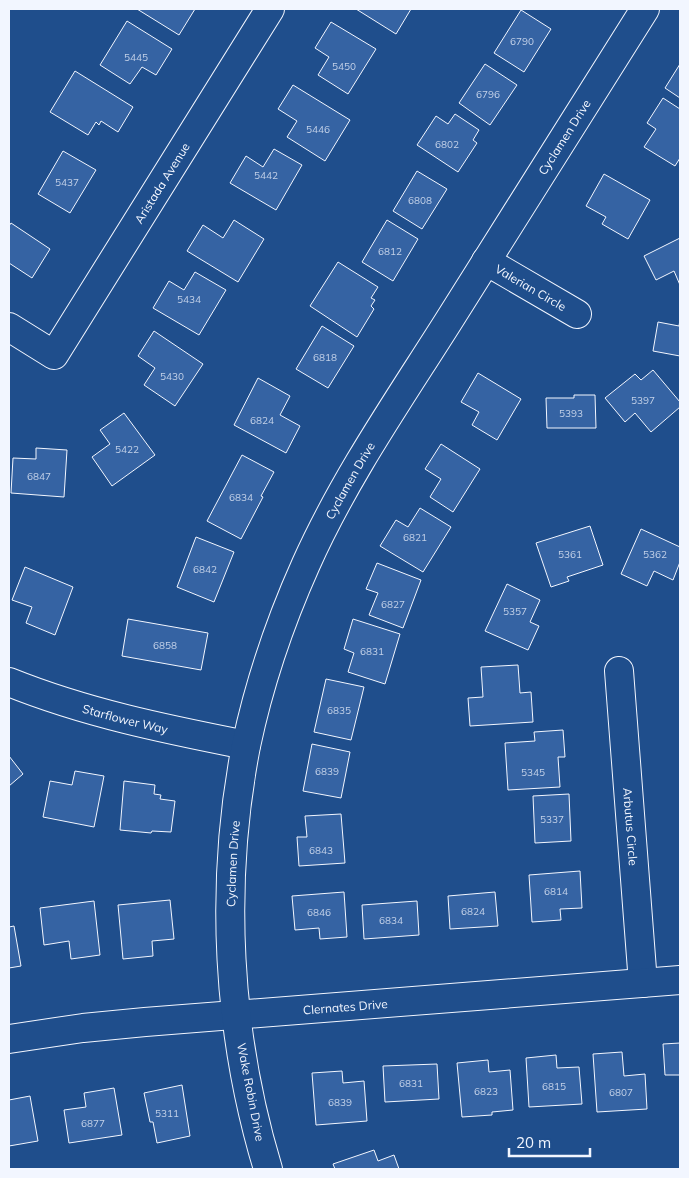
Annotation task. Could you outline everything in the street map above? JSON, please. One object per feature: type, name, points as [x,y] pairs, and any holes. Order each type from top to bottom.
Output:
[{"type":"street","name":"Aristada Avenue","points":[[9,327],[54,355],[270,9]]},
{"type":"street","name":"Cyclamen Drive","points":[[236,1014],[230,905],[232,851],[246,745],[272,652],[307,563],[351,477],[645,9]]},
{"type":"street","name":"Valerian Circle","points":[[486,261],[577,314]]},
{"type":"street","name":"Arbutus Circle","points":[[619,671],[643,983]]},
{"type":"street","name":"Starflower Way","points":[[9,682],[56,700],[118,718],[246,745]]},
{"type":"street","name":"Clernates Drive","points":[[9,1039],[83,1028],[236,1014],[680,980]]},
{"type":"street","name":"Wake Robin Drive","points":[[236,1014],[253,1115],[268,1169]]},
{"type":"building","points":[[137,9],[195,9],[179,35]]},
{"type":"building","points":[[356,9],[411,9],[396,34]]},
{"type":"building","points":[[521,10],[551,29],[524,72],[494,53]]},
{"type":"building","points":[[127,21],[172,49],[156,75],[142,67],[130,84],[100,65]]},
{"type":"building","points":[[331,22],[376,49],[348,94],[318,75],[329,57],[315,48]]},
{"type":"building","points":[[485,64],[517,85],[490,125],[459,103]]},
{"type":"building","points":[[680,64],[680,98],[665,88]]},
{"type":"building","points":[[75,71],[133,107],[118,132],[101,121],[99,125],[96,122],[88,135],[50,112]]},
{"type":"building","points":[[293,85],[350,120],[325,161],[287,137],[297,121],[278,109]]},
{"type":"building","points":[[663,98],[680,109],[680,158],[675,166],[644,147],[656,129],[647,123]]},
{"type":"building","points":[[455,114],[479,130],[473,140],[477,143],[458,172],[417,145],[436,116],[448,124]]},
{"type":"building","points":[[274,149],[302,165],[276,210],[230,183],[246,156],[263,167]]},
{"type":"building","points":[[63,151],[96,170],[70,213],[38,194]]},
{"type":"building","points":[[417,171],[447,189],[422,229],[393,211]]},
{"type":"building","points":[[604,174],[650,200],[628,239],[602,224],[606,217],[586,206]]},
{"type":"building","points":[[234,220],[264,239],[238,282],[187,251],[203,225],[223,238]]},
{"type":"building","points":[[387,220],[418,239],[393,281],[362,262]]},
{"type":"building","points":[[11,223],[50,249],[32,278],[9,263],[9,226]]},
{"type":"building","points":[[680,238],[680,285],[674,271],[656,280],[644,256]]},
{"type":"building","points":[[338,262],[378,287],[371,298],[375,300],[371,306],[374,309],[357,337],[310,306]]},
{"type":"building","points":[[195,272],[226,290],[199,335],[153,308],[169,281],[184,290]]},
{"type":"building","points":[[680,320],[680,356],[653,351],[658,322],[679,326]]},
{"type":"building","points":[[322,326],[354,346],[328,388],[296,369]]},
{"type":"building","points":[[154,331],[203,364],[175,406],[144,385],[155,368],[138,356]]},
{"type":"building","points":[[653,370],[680,402],[680,407],[651,432],[635,413],[625,422],[605,398],[635,374],[641,380]]},
{"type":"building","points":[[478,373],[521,399],[497,440],[472,425],[479,412],[461,402]]},
{"type":"building","points":[[258,378],[290,396],[280,415],[300,426],[286,453],[234,425]]},
{"type":"building","points":[[574,395],[595,395],[596,428],[547,428],[546,398],[574,398]]},
{"type":"building","points":[[124,413],[155,455],[112,486],[92,457],[110,444],[100,430]]},
{"type":"building","points":[[441,444],[480,469],[453,512],[430,497],[441,479],[425,469]]},
{"type":"building","points":[[36,448],[67,450],[64,497],[11,493],[13,458],[36,459]]},
{"type":"building","points":[[242,455],[274,472],[241,539],[207,521]]},
{"type":"building","points":[[420,508],[451,527],[423,572],[380,546],[396,520],[408,527]]},
{"type":"building","points":[[590,526],[603,565],[567,577],[569,581],[551,587],[536,543]]},
{"type":"building","points":[[641,529],[680,547],[680,562],[673,580],[654,571],[647,586],[621,574]]},
{"type":"building","points":[[196,537],[234,552],[214,602],[177,587]]},
{"type":"building","points":[[377,563],[421,580],[403,628],[369,615],[378,593],[366,589]]},
{"type":"building","points":[[25,567],[73,587],[55,635],[26,623],[32,607],[12,600]]},
{"type":"building","points":[[507,584],[540,600],[530,622],[539,626],[528,650],[485,631]]},
{"type":"building","points":[[128,619],[208,633],[201,670],[122,656]]},
{"type":"building","points":[[353,619],[400,634],[385,684],[348,672],[354,653],[344,649]]},
{"type":"building","points":[[518,665],[520,693],[531,692],[533,722],[470,726],[468,698],[483,697],[481,667]]},
{"type":"building","points":[[326,679],[364,687],[351,740],[314,732]]},
{"type":"building","points":[[563,730],[565,757],[558,757],[560,787],[508,790],[505,743],[535,741],[534,732]]},
{"type":"building","points":[[312,744],[350,752],[341,798],[303,791]]},
{"type":"building","points":[[9,756],[23,774],[9,786]]},
{"type":"building","points":[[75,771],[104,776],[94,827],[43,817],[50,781],[72,785]]},
{"type":"building","points":[[124,781],[155,785],[154,794],[161,795],[160,799],[175,801],[171,832],[152,831],[151,833],[120,830]]},
{"type":"building","points":[[569,794],[571,841],[535,843],[533,796]]},
{"type":"building","points":[[341,814],[345,863],[299,866],[297,837],[307,837],[305,816]]},
{"type":"building","points":[[580,871],[582,908],[560,909],[561,920],[532,922],[529,875]]},
{"type":"building","points":[[344,892],[347,937],[320,939],[319,928],[295,930],[292,896]]},
{"type":"building","points":[[495,892],[498,926],[450,929],[448,896]]},
{"type":"building","points":[[170,900],[174,939],[152,941],[153,956],[123,959],[118,905]]},
{"type":"building","points":[[94,901],[100,955],[71,959],[69,941],[44,945],[40,908]]},
{"type":"building","points":[[417,901],[419,935],[364,939],[362,905]]},
{"type":"building","points":[[14,926],[21,966],[9,968],[9,927]]},
{"type":"building","points":[[680,1043],[680,1075],[665,1075],[663,1044]]},
{"type":"building","points":[[622,1052],[624,1076],[645,1074],[647,1109],[597,1112],[593,1054]]},
{"type":"building","points":[[556,1055],[557,1068],[579,1067],[582,1104],[529,1107],[526,1058]]},
{"type":"building","points":[[488,1060],[489,1072],[510,1070],[513,1110],[492,1112],[492,1115],[462,1117],[457,1063]]},
{"type":"building","points":[[437,1064],[439,1099],[385,1102],[383,1066]]},
{"type":"building","points":[[342,1071],[343,1083],[364,1081],[367,1121],[316,1125],[312,1073]]},
{"type":"building","points":[[182,1085],[190,1136],[157,1143],[144,1093]]},
{"type":"building","points":[[114,1088],[122,1135],[69,1143],[64,1110],[86,1107],[84,1093]]},
{"type":"building","points":[[30,1096],[38,1141],[9,1146],[9,1100]]},
{"type":"building","points":[[374,1150],[378,1161],[394,1155],[399,1169],[335,1169],[333,1164]]}]
